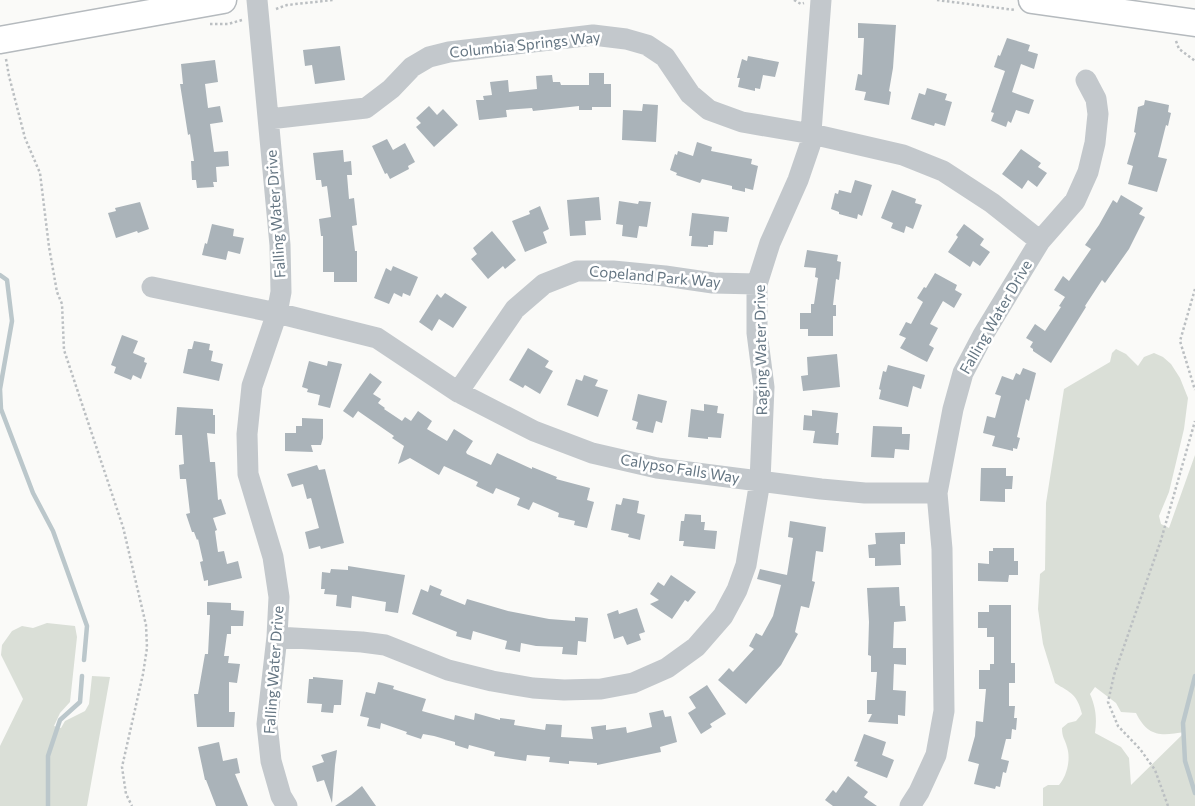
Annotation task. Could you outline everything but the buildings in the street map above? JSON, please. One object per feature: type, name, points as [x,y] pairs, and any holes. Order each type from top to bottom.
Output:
[{"type":"main road","points":[[2,40],[223,0]]},
{"type":"main road","points":[[1032,0],[1195,23]]},
{"type":"street","name":"Falling Water Drive","points":[[258,0],[280,245],[281,292],[252,386],[246,434],[248,474],[273,557],[279,597],[277,637],[267,724],[271,762],[281,796],[287,806]]},
{"type":"street","name":"Raging Water Drive","points":[[277,637],[385,645],[448,670],[492,681],[533,688],[564,690],[601,689],[633,682],[667,668],[696,647],[723,616],[737,590],[746,565],[760,481],[764,387],[757,333],[757,284],[770,243],[798,180],[812,134],[811,2]]},
{"type":"street","name":"Columbia Springs Way","points":[[268,119],[366,108],[391,89],[412,68],[429,58],[449,52],[593,35],[626,39],[647,45],[664,56],[690,94],[709,110],[742,122],[812,134],[904,155],[943,171],[992,203],[1040,241]]},
{"type":"street","name":"Falling Water Drive","points":[[910,806],[919,792],[936,755],[944,711],[942,549],[937,493],[953,408],[963,373],[983,335],[1040,241],[1074,201],[1088,172],[1095,143],[1098,114],[1096,99],[1086,80]]},
{"type":"street","name":"Copeland Park Way","points":[[458,392],[514,309],[544,284],[577,271],[613,271],[713,283],[757,284]]},
{"type":"street","name":"Calypso Falls Way","points":[[152,287],[276,312],[377,338],[458,392],[534,431],[592,453],[657,468],[760,481],[865,493],[937,493]]},
{"type":"path","points":[[278,9],[287,5],[333,0]]},
{"type":"path","points":[[794,0],[811,2]]},
{"type":"path","points":[[2,40],[8,76],[25,138],[40,173],[49,247],[62,304],[64,350],[123,527],[146,625],[147,648],[143,674],[122,767],[126,794],[132,806]]},
{"type":"path","points":[[1175,40],[1179,49],[1195,61]]},
{"type":"path","points":[[1195,289],[1180,340],[1195,390]]},
{"type":"path","points":[[1168,806],[1155,770],[1140,749],[1118,726],[1108,702],[1114,675],[1161,540],[1195,421]]},
{"type":"shaded area","points":[[1116,349],[1126,354],[1138,366],[1144,357],[1154,353],[1163,357],[1171,364],[1180,378],[1188,398],[1184,429],[1169,492],[1159,516],[1161,524],[1169,528],[1195,455],[1195,806],[1043,806],[1043,788],[1048,785],[1059,785],[1068,767],[1069,757],[1062,728],[1068,723],[1076,721],[1082,714],[1078,702],[1073,695],[1055,683],[1043,644],[1038,609],[1040,574],[1045,570],[1046,503],[1064,389],[1110,362],[1112,353]],"holes":[[[1095,687],[1116,703],[1121,712],[1136,713],[1150,731],[1162,734],[1185,732],[1131,785],[1129,758],[1121,747],[1095,733],[1096,714],[1090,694]]]},
{"type":"shaded area","points":[[47,623],[75,626],[77,637],[70,702],[60,713],[54,726],[61,728],[65,721],[85,711],[89,704],[92,676],[110,677],[87,806],[0,806],[0,746],[23,699],[1,655],[2,645],[12,631],[22,626],[33,628]]},
{"type":"waterway","points":[[0,275],[7,280],[12,321],[0,389],[1,409],[33,493],[53,531],[87,626],[84,660]]},
{"type":"waterway","points":[[48,806],[48,756],[60,720],[80,702],[82,676]]},
{"type":"waterway","points":[[1195,676],[1183,723],[1185,761],[1195,793]]}]
